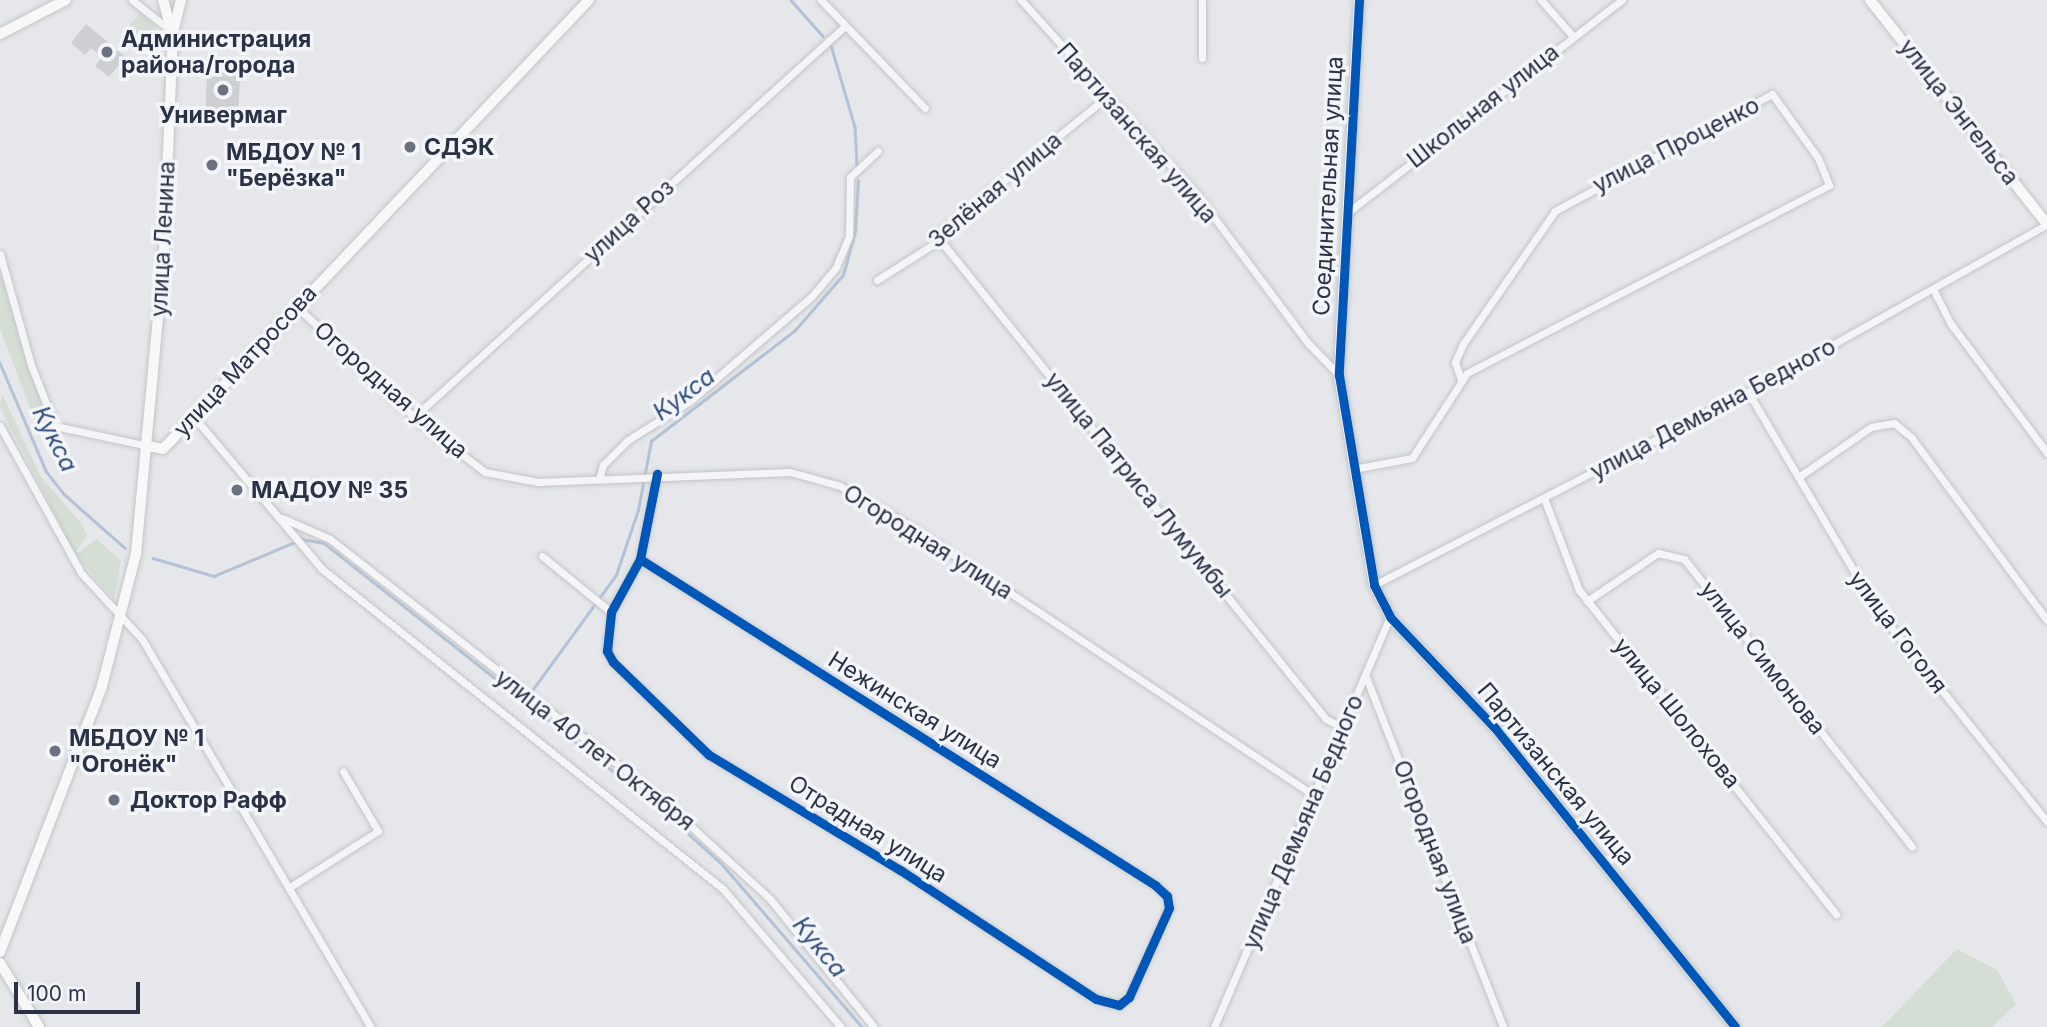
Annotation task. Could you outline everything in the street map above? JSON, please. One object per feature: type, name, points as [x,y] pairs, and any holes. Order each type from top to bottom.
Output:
[{"type":"street","points":[[0,33],[66,0]]},
{"type":"street","points":[[132,0],[173,32]]},
{"type":"street","name":"улица Ленина","points":[[163,0],[173,32]]},
{"type":"street","name":"улица Ленина","points":[[148,446],[164,240],[173,32],[181,0]]},
{"type":"street","points":[[175,18],[188,0]]},
{"type":"street","name":"улица Матросова","points":[[0,952],[122,618],[136,554],[148,446],[163,449],[589,0]]},
{"type":"street","points":[[821,0],[925,108]]},
{"type":"street","name":"Партизанская улица","points":[[1021,0],[1198,197],[1308,342],[1339,375],[1374,585],[1390,617],[1496,728],[1735,1027]]},
{"type":"street","points":[[1202,0],[1202,58]]},
{"type":"street","name":"Соединительная улица","points":[[1339,375],[1359,0]]},
{"type":"street","points":[[1541,0],[1572,35]]},
{"type":"street","name":"Школьная улица","points":[[1346,214],[1572,35],[1622,0]]},
{"type":"street","name":"улица Энгельса","points":[[1870,0],[2047,224]]},
{"type":"street","name":"улица Роз","points":[[414,417],[845,26]]},
{"type":"street","name":"улица Проценко","points":[[1772,94],[1818,158],[1829,185],[1461,379],[1455,362],[1463,344],[1555,211],[1772,94]]},
{"type":"street","name":"Зелёная улица","points":[[877,280],[940,240],[946,228],[1108,96]]},
{"type":"street","points":[[599,478],[603,465],[628,440],[690,401],[812,296],[836,267],[849,236],[849,177],[878,150]]},
{"type":"street","name":"улица Демьяна Бедного","points":[[1374,585],[1748,392],[2047,224]]},
{"type":"street","name":"улица Патриса Лумумбы","points":[[940,240],[1325,719],[1342,727]]},
{"type":"street","points":[[0,254],[31,365],[55,426],[148,446]]},
{"type":"street","points":[[1933,289],[1951,324],[2047,453]]},
{"type":"street","name":"Огородная улица","points":[[296,306],[414,417],[485,472],[538,482],[653,474],[789,472],[840,486],[907,524],[1316,797]]},
{"type":"street","points":[[1353,469],[1412,458],[1461,379]]},
{"type":"street","name":"улица Гоголя","points":[[1748,392],[1875,607],[2047,822]]},
{"type":"street","name":"улица 40 лет Октября","points":[[194,417],[302,540],[322,569],[723,889],[841,1027]]},
{"type":"street","points":[[1800,476],[1871,427],[1894,423],[1911,437],[2047,620]]},
{"type":"street","points":[[0,426],[80,573],[142,639],[371,1027]]},
{"type":"street","points":[[542,556],[611,612],[640,559],[653,474]]},
{"type":"street","name":"улица Шолохова","points":[[1544,498],[1587,601],[1836,914]]},
{"type":"street","name":"улица 40 лет Октября","points":[[279,516],[330,539],[657,795],[770,899],[874,1027]]},
{"type":"street","name":"улица Симонова","points":[[1587,601],[1658,553],[1673,552],[1684,559],[1912,847]]},
{"type":"street","name":"Нежинская улица","points":[[640,559],[1167,896],[1161,934],[1129,997],[1119,1005]]},
{"type":"street","name":"Отрадная улица","points":[[611,612],[607,650],[614,662],[709,755],[900,870],[1096,999],[1119,1005]]},
{"type":"street","name":"улица Демьяна Бедного","points":[[1214,1027],[1316,797],[1342,727],[1390,617]]},
{"type":"street","name":"Огородная улица","points":[[1366,677],[1503,1027]]},
{"type":"street","points":[[290,887],[378,831],[344,771]]},
{"type":"street","points":[[0,963],[39,1027]]},
{"type":"shaded area","points":[[140,13],[156,27],[155,43],[144,45],[127,28]]},
{"type":"shaded area","points":[[0,272],[48,425],[38,429],[0,329]]},
{"type":"shaded area","points":[[2,394],[41,477],[82,524],[87,536],[75,553],[0,408]]},
{"type":"shaded area","points":[[97,539],[121,561],[114,599],[75,555]]},
{"type":"shaded area","points":[[1957,949],[1997,970],[2016,1004],[1992,1027],[1882,1027]]},
{"type":"building","name":"Администрация района/города","points":[[86,24],[126,57],[109,77],[95,66],[102,57],[91,48],[85,55],[71,43]]},
{"type":"building","name":"Универмаг","points":[[208,58],[241,60],[238,121],[205,119]]},
{"type":"waterway","name":"Кукса","points":[[791,0],[823,36]]},
{"type":"waterway","name":"Кукса","points":[[831,45],[855,127],[857,165]]},
{"type":"waterway","name":"Кукса","points":[[531,692],[616,575],[638,510],[651,441],[795,330],[843,275],[855,231],[858,181]]},
{"type":"waterway","name":"Кукса","points":[[0,363],[46,471],[64,494],[125,548]]},
{"type":"waterway","name":"Кукса","points":[[153,558],[214,576],[302,539],[324,543],[661,809],[722,864],[862,1027]]},
{"type":"cycle path","points":[[1359,0],[1339,375],[1374,585],[1390,617],[1495,728],[1735,1027]]},
{"type":"cycle path","points":[[640,559],[1155,885],[1167,896],[1169,908],[1129,997],[1119,1005],[1096,999],[900,870],[709,755],[613,662],[607,651],[611,612],[640,559],[657,474]]},
{"type":"place","name":"Администрация района/города","points":[[107,52]]},
{"type":"place","name":"Универмаг","points":[[223,90]]},
{"type":"place","name":"СДЭК","points":[[410,147]]},
{"type":"place","name":"МБДОУ № 1 \"Берёзка\"","points":[[212,165]]},
{"type":"place","name":"МАДОУ № 35","points":[[237,490]]},
{"type":"place","name":"МБДОУ № 1 \"Огонёк\"","points":[[55,751]]},
{"type":"place","name":"Доктор Рафф","points":[[114,800]]}]
